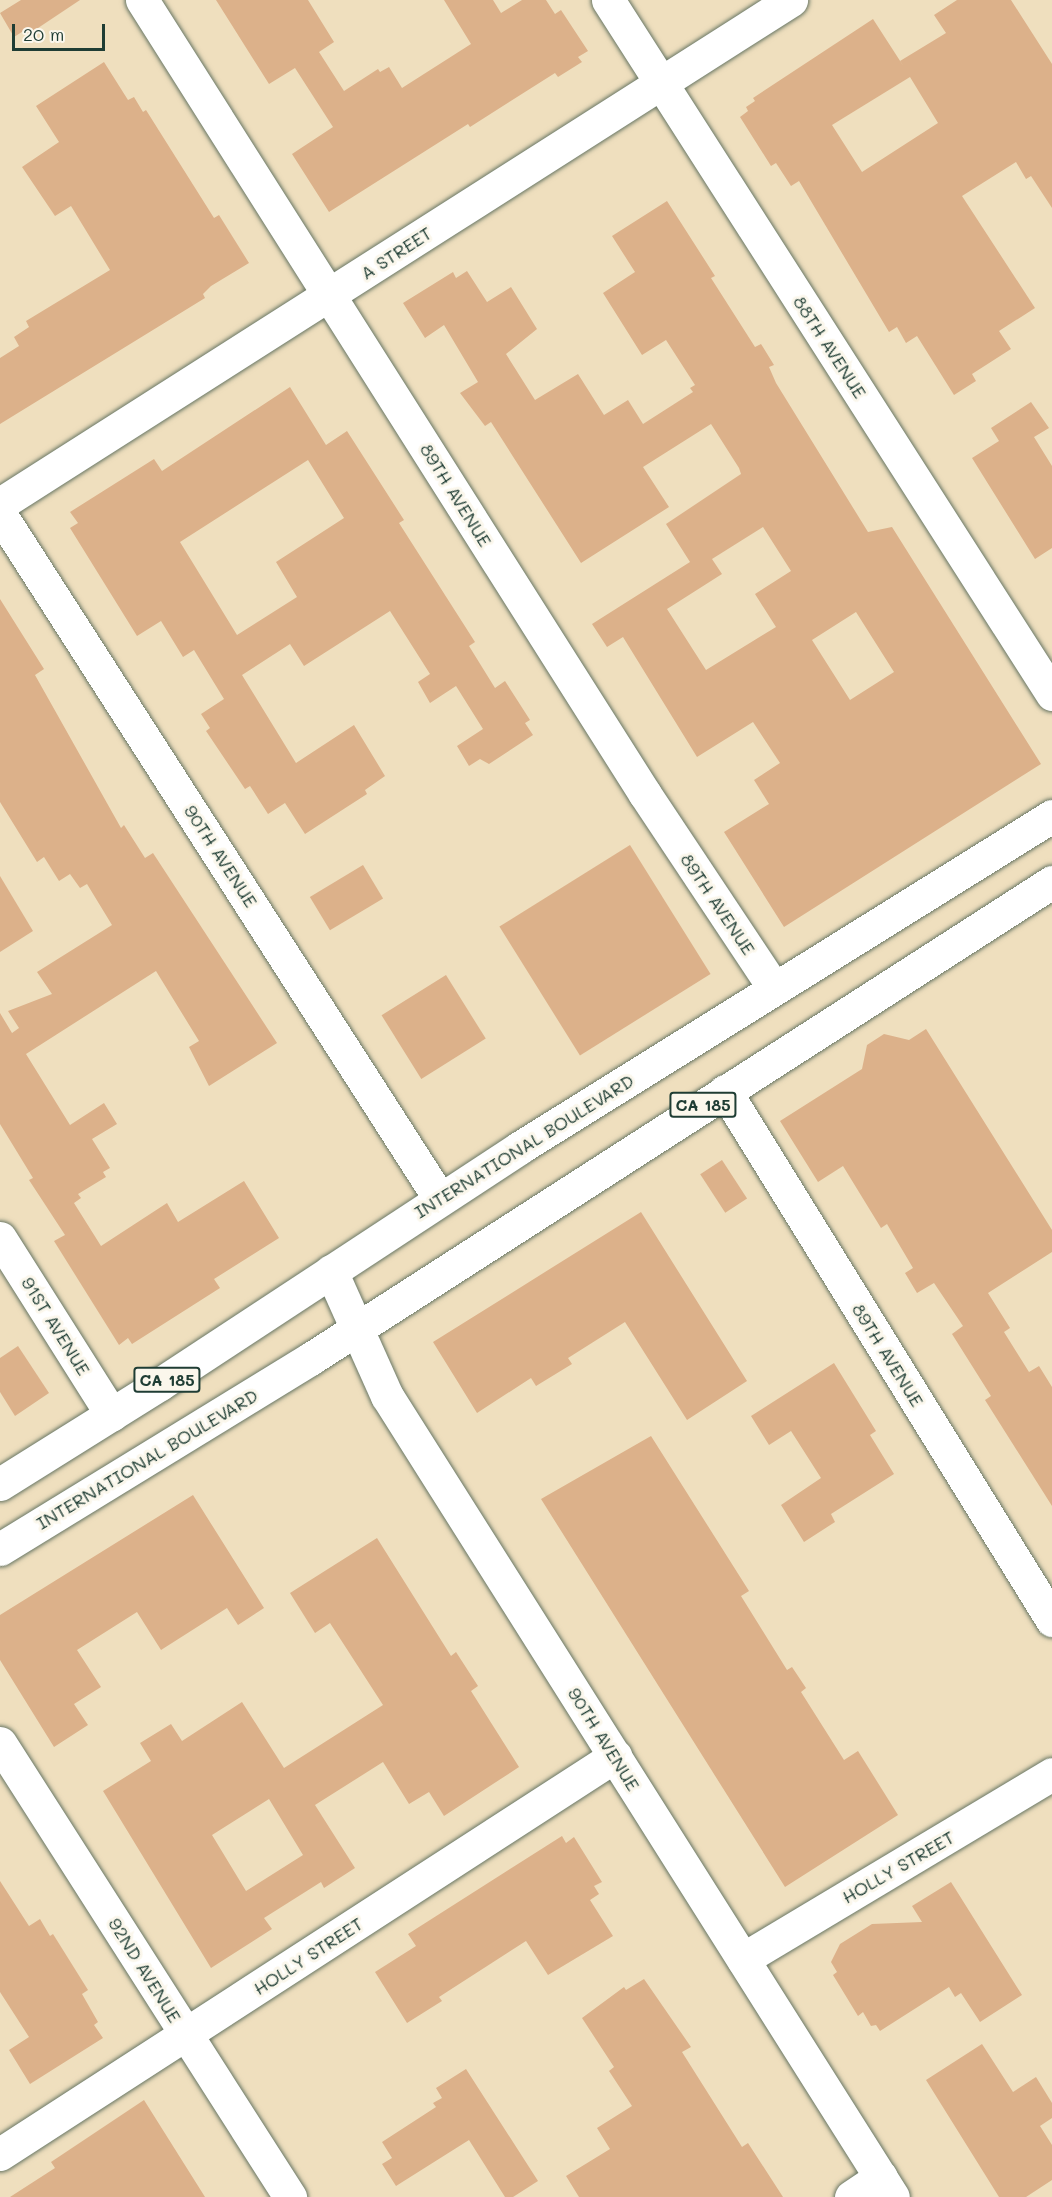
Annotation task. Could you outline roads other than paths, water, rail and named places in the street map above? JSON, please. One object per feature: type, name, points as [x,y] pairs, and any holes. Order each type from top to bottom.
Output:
[{"type":"street","name":"89TH AVENUE","points":[[142,0],[329,296],[350,323],[645,794],[773,987]]},
{"type":"street","name":"88TH AVENUE","points":[[608,0],[1052,694]]},
{"type":"street","name":"A STREET","points":[[0,504],[791,0]]},
{"type":"street","name":"90TH AVENUE","points":[[0,514],[441,1199]]},
{"type":"street","name":"INTERNATIONAL BOULEVARD","points":[[0,1484],[112,1415],[441,1199],[773,987],[1052,816]]},
{"type":"street","name":"INTERNATIONAL BOULEVARD","points":[[0,1549],[355,1329],[1052,882]]},
{"type":"street","name":"89TH AVENUE","points":[[725,1091],[1052,1620]]},
{"type":"street","name":"91ST AVENUE","points":[[0,1238],[112,1415]]},
{"type":"street","name":"90TH AVENUE","points":[[331,1271],[355,1329],[387,1396],[887,2187]]},
{"type":"street","name":"92ND AVENUE","points":[[0,1743],[290,2197]]},
{"type":"street","name":"HOLLY STREET","points":[[0,2154],[148,2060],[184,2032],[220,2014],[615,1756]]},
{"type":"street","name":"HOLLY STREET","points":[[743,1959],[1052,1774]]},
{"type":"street","points":[[851,2197],[887,2187]]}]
